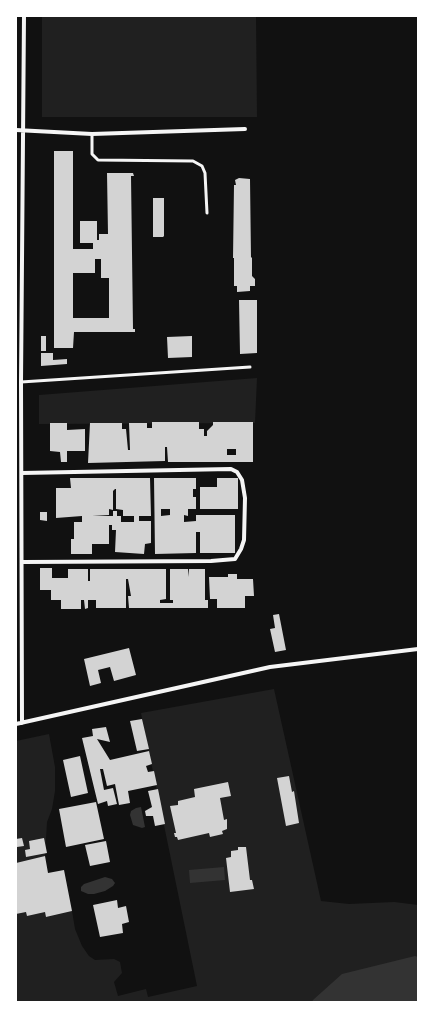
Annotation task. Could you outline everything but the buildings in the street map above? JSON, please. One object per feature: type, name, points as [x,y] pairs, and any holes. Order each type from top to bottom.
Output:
[{"type":"street","points":[[22,723],[23,562],[21,382],[24,16]]},
{"type":"street","points":[[16,130],[92,134],[245,129]]},
{"type":"street","points":[[16,382],[21,382]]},
{"type":"street","points":[[22,473],[231,469],[237,472],[242,480],[245,498],[244,540],[242,549],[235,559],[211,561],[23,562]]},
{"type":"street","points":[[16,724],[270,667],[418,649]]},
{"type":"lane","points":[[92,134],[92,154],[98,160],[194,161],[202,166],[205,173],[207,213]]},
{"type":"lane","points":[[21,382],[250,367]]},
{"type":"shaded area","points":[[42,16],[256,16],[257,117],[42,117]]},
{"type":"shaded area","points":[[257,378],[255,423],[39,424],[39,395]]},
{"type":"shaded area","points":[[274,689],[321,901],[349,904],[394,902],[418,905],[418,1002],[16,1002],[16,914],[26,912],[45,912],[47,917],[72,911],[75,929],[82,946],[89,956],[95,960],[114,959],[120,962],[122,973],[114,982],[118,996],[146,989],[148,997],[197,986],[141,713]]},
{"type":"shaded area","points":[[49,734],[55,767],[55,791],[52,809],[47,822],[45,856],[16,863],[16,741]]},
{"type":"shaded area","points":[[141,807],[145,827],[142,828],[133,825],[130,815],[131,811]]},
{"type":"shaded area","points":[[224,867],[225,880],[190,883],[189,870]]},
{"type":"shaded area","points":[[105,877],[112,879],[115,883],[105,891],[88,894],[81,891],[81,887],[84,884]]},
{"type":"shaded area","points":[[415,956],[418,957],[418,1002],[312,1002],[342,974]]}]
